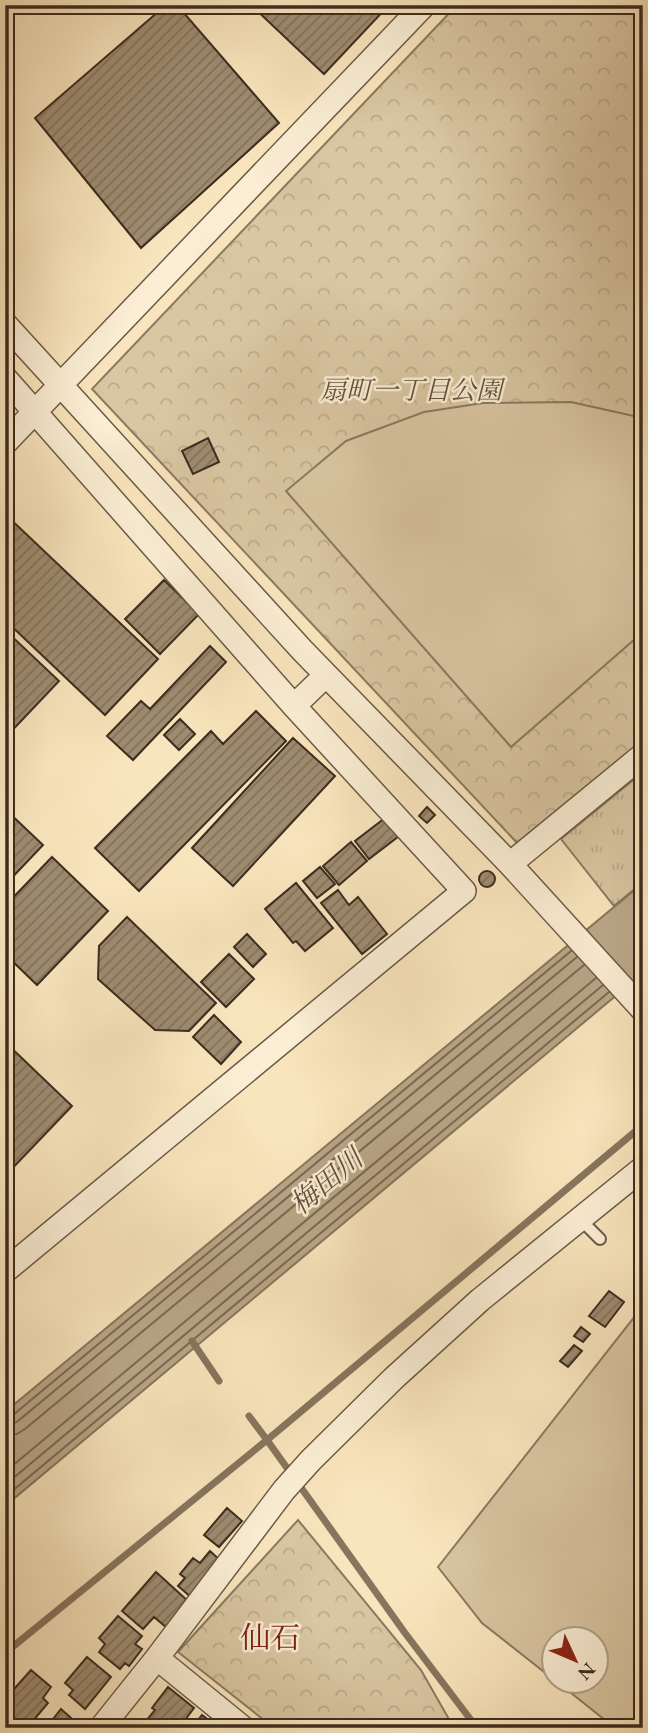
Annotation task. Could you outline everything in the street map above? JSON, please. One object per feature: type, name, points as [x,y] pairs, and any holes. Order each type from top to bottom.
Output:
[{"type":"street","points":[[5,443],[424,5]]},
{"type":"street","points":[[5,324],[326,675],[510,864],[643,1010]]},
{"type":"street","points":[[5,378],[294,706],[464,891],[5,1271]]},
{"type":"street","points":[[294,706],[326,675]]},
{"type":"street","points":[[510,864],[643,755]]},
{"type":"street","points":[[101,1728],[284,1490],[311,1460],[394,1378],[471,1309],[643,1168]]},
{"type":"street","points":[[157,1658],[243,1728]]},
{"type":"lane","points":[[580,1219],[600,1238]]},
{"type":"green space","name":"扇町一丁目公園","points":[[457,5],[639,5],[643,9],[643,740],[519,845],[92,389]]},
{"type":"green space","points":[[571,402],[643,418],[643,632],[511,747],[286,491],[346,441],[424,412],[483,403]]},
{"type":"green space","points":[[643,772],[643,882],[614,906],[561,839]]},
{"type":"green space","points":[[643,1306],[643,1728],[615,1728],[572,1694],[610,1694],[610,1624],[540,1624],[540,1669],[482,1623],[438,1567]]},
{"type":"green space","points":[[298,1520],[421,1670],[454,1728],[274,1728],[178,1652]]},
{"type":"water","name":"梅田川","points":[[643,883],[643,973],[5,1506],[5,1412]]},
{"type":"building","points":[[166,5],[177,5],[279,123],[141,248],[35,118]]},
{"type":"building","points":[[251,5],[389,5],[324,74]]},
{"type":"building","points":[[208,438],[219,462],[193,474],[182,451]]},
{"type":"building","points":[[5,514],[158,659],[105,715],[5,620]]},
{"type":"building","points":[[164,580],[199,614],[160,654],[125,619]]},
{"type":"building","points":[[5,630],[59,681],[5,738]]},
{"type":"building","points":[[210,646],[226,662],[133,760],[107,736],[141,701],[150,709]]},
{"type":"building","points":[[256,711],[286,741],[139,891],[95,848],[211,731],[223,744]]},
{"type":"building","points":[[180,719],[195,734],[179,750],[164,735]]},
{"type":"building","points":[[293,738],[335,776],[233,886],[192,848]]},
{"type":"building","points":[[427,807],[435,815],[427,823],[419,816]]},
{"type":"building","points":[[5,809],[43,845],[5,885]]},
{"type":"building","points":[[389,815],[403,833],[369,859],[355,841]]},
{"type":"building","points":[[351,842],[367,861],[339,885],[323,866]]},
{"type":"building","points":[[52,857],[108,911],[37,985],[5,954],[5,906]]},
{"type":"building","points":[[320,867],[335,884],[317,898],[303,881]]},
{"type":"building","points":[[484,871],[490,871],[495,879],[493,885],[484,887],[479,882],[479,876]]},
{"type":"building","points":[[296,883],[333,928],[305,951],[296,941],[293,943],[265,909]]},
{"type":"building","points":[[338,890],[349,905],[358,897],[387,934],[362,954],[321,903]]},
{"type":"building","points":[[127,917],[216,1003],[189,1031],[155,1030],[98,979],[99,946]]},
{"type":"building","points":[[247,934],[266,954],[253,967],[234,947]]},
{"type":"building","points":[[229,954],[254,979],[226,1007],[201,982]]},
{"type":"building","points":[[214,1015],[241,1042],[221,1064],[193,1037]]},
{"type":"building","points":[[5,1042],[72,1106],[5,1176]]},
{"type":"building","points":[[609,1291],[624,1302],[605,1327],[589,1316]]},
{"type":"building","points":[[581,1327],[590,1334],[583,1342],[574,1336]]},
{"type":"building","points":[[574,1345],[582,1351],[568,1367],[560,1361]]},
{"type":"building","points":[[227,1508],[242,1521],[219,1547],[204,1535]]},
{"type":"building","points":[[210,1551],[222,1562],[192,1598],[178,1586],[185,1578],[180,1574],[193,1558],[200,1563]]},
{"type":"building","points":[[156,1572],[188,1601],[166,1627],[154,1617],[143,1629],[122,1611]]},
{"type":"building","points":[[118,1616],[142,1636],[135,1644],[142,1649],[129,1666],[125,1663],[120,1669],[99,1652],[105,1644],[99,1638]]},
{"type":"building","points":[[87,1657],[111,1677],[85,1709],[69,1695],[73,1690],[65,1683]]},
{"type":"building","points":[[31,1670],[51,1687],[43,1698],[48,1703],[27,1728],[15,1728],[5,1719],[5,1708],[11,1701],[7,1697]]},
{"type":"building","points":[[168,1687],[194,1708],[179,1728],[154,1728],[146,1721]]},
{"type":"building","points":[[61,1709],[80,1726],[79,1728],[46,1728]]},
{"type":"building","points":[[202,1715],[219,1728],[192,1728]]},
{"type":"waterway","points":[[5,1653],[267,1440],[643,1125]]},
{"type":"waterway","points":[[192,1341],[219,1381]]},
{"type":"waterway","points":[[249,1416],[477,1728]]},
{"type":"district","name":"仙石","points":[[270,1637]]}]
